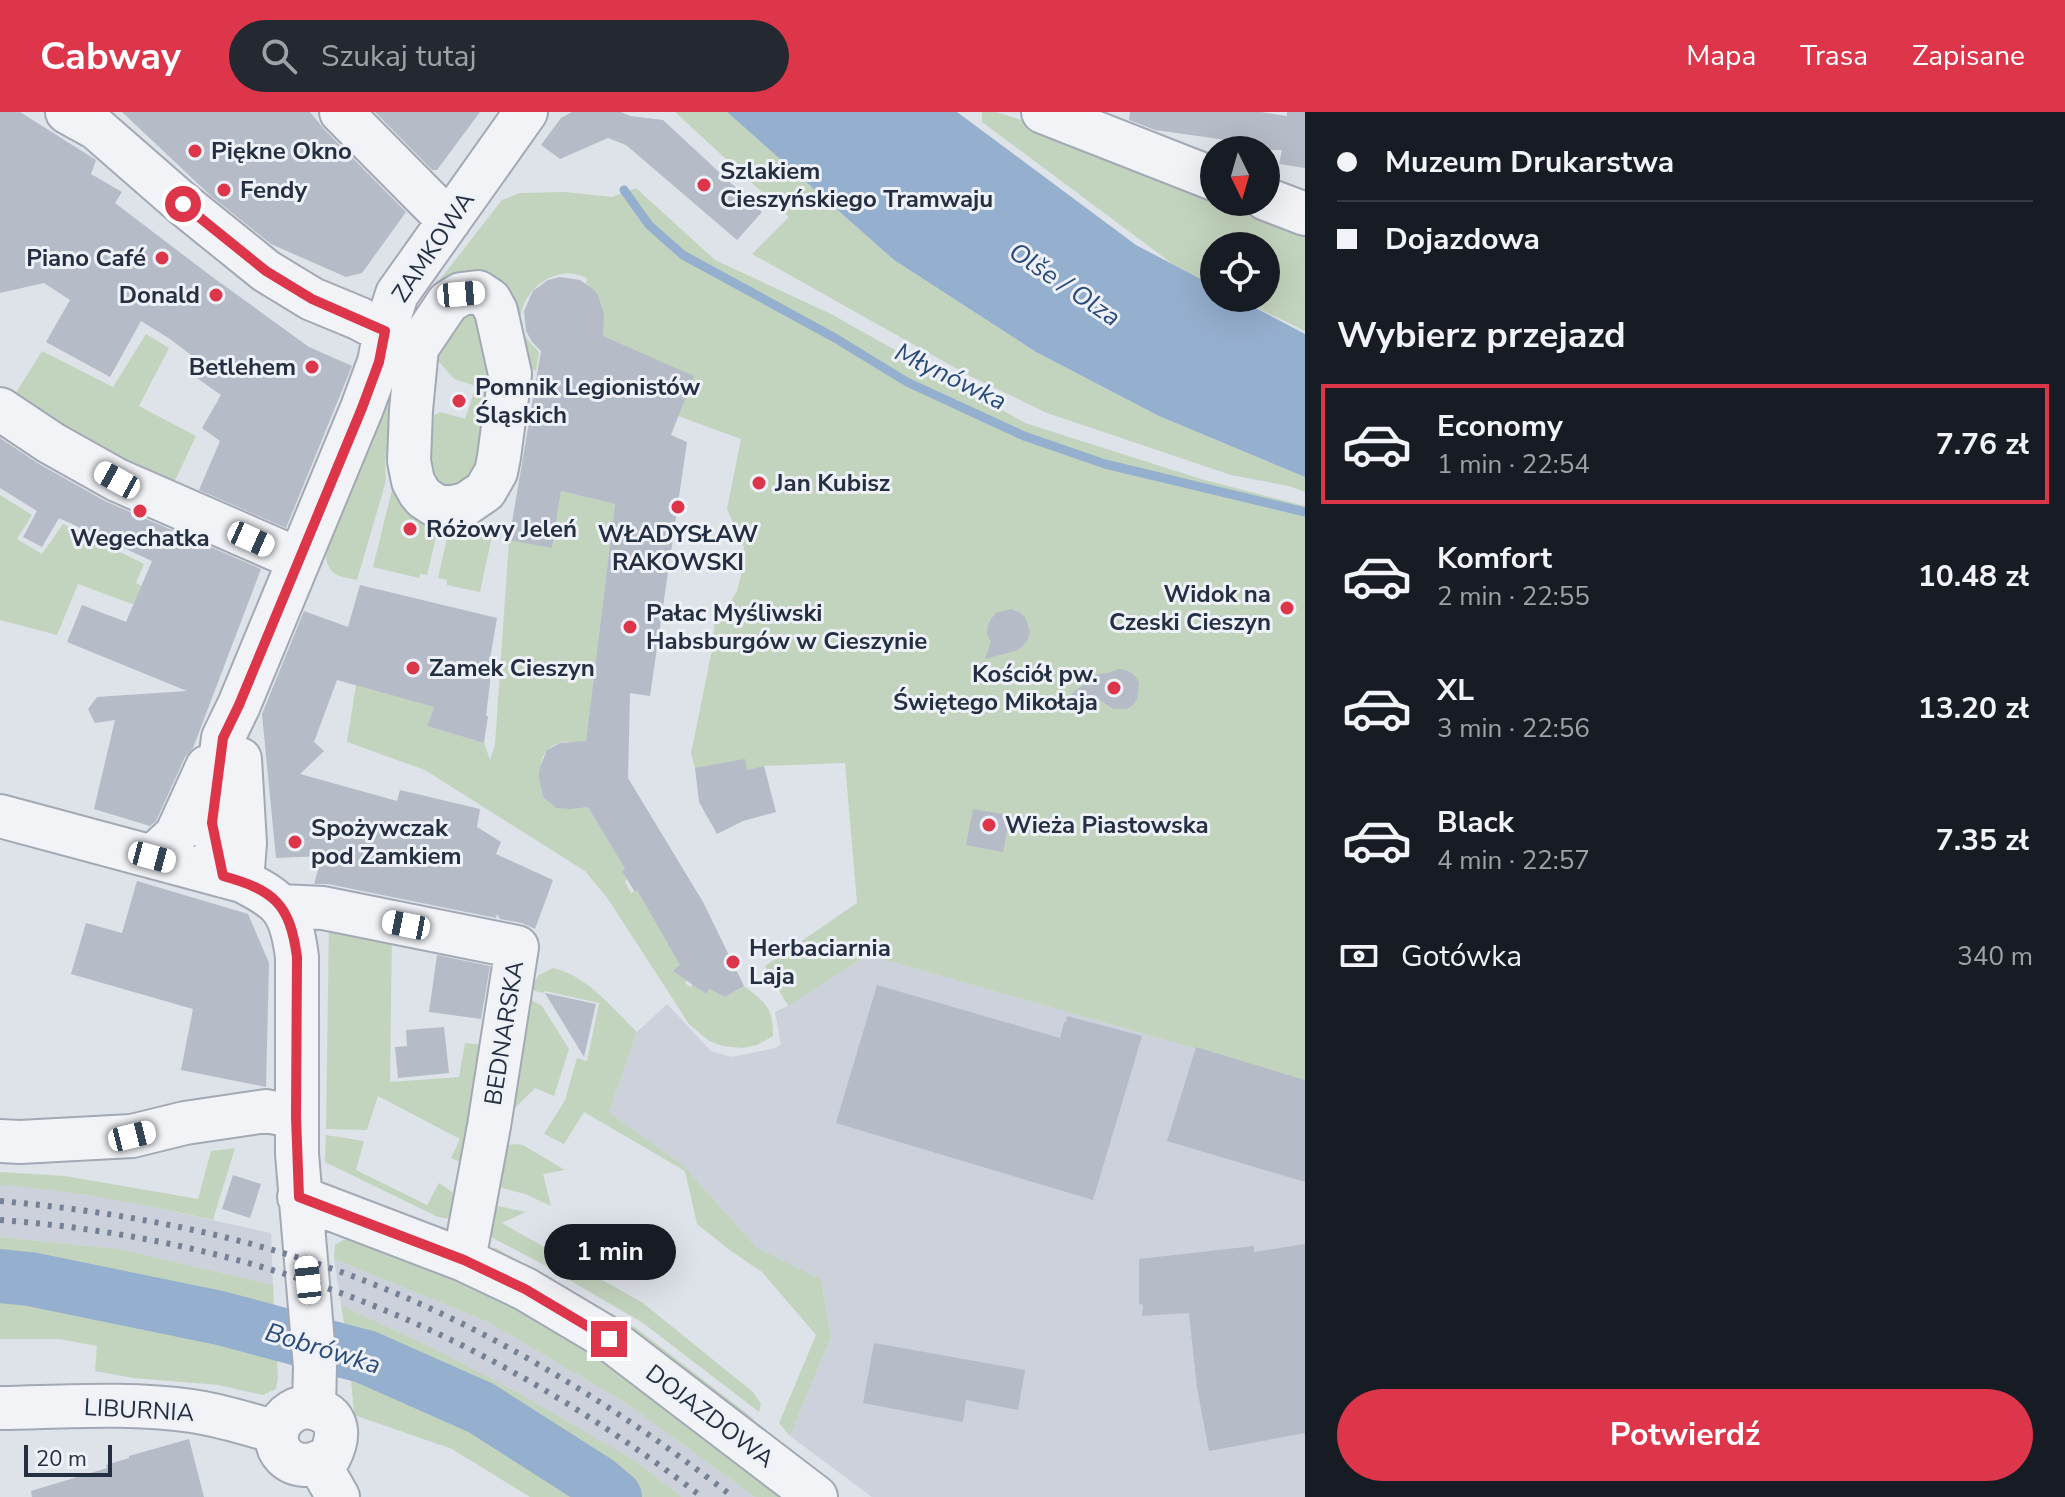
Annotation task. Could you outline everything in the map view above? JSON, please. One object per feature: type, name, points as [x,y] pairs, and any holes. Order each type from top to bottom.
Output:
[{"type":"street","points":[[67,112],[96,128],[266,271],[312,299],[401,340]]},
{"type":"street","points":[[341,112],[449,221]]},
{"type":"street","name":"ZAMKOWA","points":[[152,857],[176,835],[205,769],[231,722],[379,362],[401,340],[397,294],[526,112]]},
{"type":"street","points":[[1043,112],[1200,174]]},
{"type":"street","points":[[1280,204],[1305,214]]},
{"type":"street","points":[[0,409],[51,443],[117,480],[298,559]]},
{"type":"street","name":"ZAMKOWA","points":[[231,722],[245,843],[232,878]]},
{"type":"street","points":[[0,816],[232,878],[268,894],[289,919],[297,957],[299,1197],[315,1387],[336,1428],[337,1437],[329,1458],[328,1480]]},
{"type":"street","name":"BEDNARSKA","points":[[281,906],[323,908],[517,947],[464,1260]]},
{"type":"street","points":[[0,1141],[132,1136],[185,1123],[266,1111],[296,1117]]},
{"type":"street","name":"DOJAZDOWA","points":[[299,1197],[464,1260],[525,1289],[609,1339],[816,1497]]},
{"type":"street","points":[[315,1387],[304,1407],[286,1414],[276,1432],[277,1443],[284,1456],[306,1465],[328,1480]]},
{"type":"street","name":"LIBURNIA","points":[[0,1408],[155,1408],[193,1411],[276,1432]]},
{"type":"shaded area","points":[[868,955],[1305,1080],[1305,1497],[872,1497],[790,1436],[831,1337],[821,1279],[756,1247],[684,1166],[609,1112],[637,1032],[667,1004],[711,1051],[731,1057],[776,1048],[781,1044],[775,1012]]},
{"type":"shaded area","points":[[0,1185],[43,1188],[134,1203],[271,1233],[273,1285],[119,1249],[0,1237]]},
{"type":"shaded area","points":[[334,1259],[488,1322],[624,1402],[755,1497],[682,1497],[637,1462],[433,1348],[341,1305]]},
{"type":"green space","points":[[675,112],[727,112],[894,260],[1036,352],[1159,416],[1305,477],[1305,492],[1231,475],[1047,413],[968,375],[752,254],[789,217]]},
{"type":"green space","points":[[982,112],[996,112],[1040,126],[1200,190],[1200,216],[1267,216],[1305,230],[1305,331],[1266,312],[1280,312],[1280,232],[1200,232],[1200,279],[1174,265],[982,122]]},
{"type":"green space","points":[[636,188],[715,260],[831,314],[1025,423],[1201,479],[1305,506],[1305,1080],[868,955],[788,1006],[765,966],[857,903],[845,763],[765,766],[747,770],[695,768],[691,753],[713,645],[715,616],[726,609],[737,591],[743,567],[744,547],[727,509],[741,439],[678,416],[600,335],[602,307],[586,283],[587,278],[568,273],[553,277],[536,287],[524,303],[521,313],[523,332],[539,352],[536,371],[525,365],[507,301],[434,305],[424,300],[502,200],[520,193],[565,192],[612,197]]},
{"type":"green space","points":[[473,306],[494,335],[484,451],[462,492],[433,485],[424,420],[441,412],[465,419],[476,386],[454,379],[435,357],[436,339]]},
{"type":"green space","points":[[146,334],[169,348],[139,406],[196,436],[171,489],[9,404],[42,351],[113,387]]},
{"type":"green space","points":[[394,374],[394,429],[385,460],[386,481],[357,580],[334,573],[325,552]]},
{"type":"green space","points":[[393,486],[428,524],[438,529],[427,575],[420,574],[419,578],[373,567]]},
{"type":"green space","points":[[561,491],[615,504],[586,741],[559,743],[546,752],[540,766],[543,797],[556,808],[588,807],[625,869],[625,882],[631,893],[637,890],[688,978],[685,983],[690,987],[694,982],[701,986],[700,990],[705,994],[709,989],[725,997],[744,986],[763,1002],[772,1018],[773,1036],[757,1045],[742,1048],[723,1046],[709,1041],[689,1024],[608,899],[585,871],[425,770],[347,742],[356,685],[434,707],[427,726],[484,743],[490,760],[495,745],[509,540],[552,547]]},
{"type":"green space","points":[[0,495],[32,515],[17,539],[42,554],[63,524],[144,564],[136,583],[158,594],[151,611],[78,584],[57,635],[0,620]]},
{"type":"green space","points":[[462,520],[494,527],[480,592],[447,585],[447,580],[438,578],[449,529],[459,531]]},
{"type":"green space","points":[[329,920],[392,929],[390,1082],[459,1077],[465,1043],[485,1045],[467,1160],[460,1162],[451,1158],[460,1139],[378,1096],[367,1130],[326,1129]]},
{"type":"green space","points":[[553,968],[588,985],[637,1032],[609,1112],[684,1166],[756,1247],[821,1279],[831,1337],[790,1436],[779,1423],[816,1335],[762,1272],[697,1224],[685,1171],[584,1112],[564,1144],[544,1134],[565,1100],[577,1058],[587,1061],[599,1003],[529,989],[539,975]]},
{"type":"green space","points":[[526,997],[542,1006],[569,1049],[554,1096],[535,1088],[508,1115]]},
{"type":"green space","points":[[326,1135],[364,1141],[356,1170],[427,1205],[439,1183],[455,1194],[456,1220],[438,1217],[325,1162]]},
{"type":"green space","points":[[523,1145],[565,1170],[543,1174],[551,1206],[493,1183],[503,1146]]},
{"type":"green space","points":[[235,1148],[213,1220],[107,1198],[0,1185],[0,1172],[65,1176],[198,1199],[211,1151]]},
{"type":"green space","points":[[498,1206],[526,1212],[502,1223],[643,1303],[753,1392],[761,1404],[759,1412],[643,1323],[487,1235],[488,1211]]},
{"type":"green space","points":[[0,1237],[119,1249],[273,1285],[276,1389],[263,1395],[218,1385],[134,1378],[95,1371],[97,1346],[59,1339],[0,1339]]},
{"type":"green space","points":[[356,1239],[516,1299],[616,1360],[794,1497],[755,1497],[624,1402],[488,1322],[334,1259],[335,1245],[343,1240]]},
{"type":"green space","points":[[496,1248],[636,1328],[754,1419],[738,1421],[489,1249]]},
{"type":"green space","points":[[341,1305],[433,1348],[520,1394],[637,1462],[682,1497],[638,1497],[570,1446],[463,1386],[347,1340]]},
{"type":"green space","points":[[350,1366],[469,1413],[587,1497],[530,1497],[452,1449],[354,1415]]},
{"type":"water","name":"Olše / Olza","points":[[727,112],[957,112],[1136,245],[1200,279],[1200,312],[1263,312],[1305,334],[1305,477],[1159,416],[1036,352],[894,260]]},
{"type":"building","points":[[0,112],[20,112],[96,160],[91,174],[122,192],[115,203],[309,347],[352,366],[286,528],[199,490],[220,441],[202,428],[221,395],[187,371],[195,358],[141,321],[110,377],[46,342],[70,300],[44,283],[0,293]]},
{"type":"building","points":[[122,112],[310,112],[406,212],[362,273],[346,277],[271,244],[211,196]]},
{"type":"building","points":[[375,112],[480,112],[437,170],[432,170]]},
{"type":"building","name":"Szlakiem Cieszyńskiego Tramwaju","points":[[572,112],[621,112],[663,120],[762,212],[737,240],[626,145],[608,138],[560,159],[541,145],[561,118]]},
{"type":"building","points":[[1130,112],[1261,112],[1287,116],[1287,112],[1305,112],[1305,168],[1280,164],[1280,136],[1200,136],[1155,130],[1129,120]]},
{"type":"building","name":"Pałac Myśliwski Habsburgów w Cieszynie","points":[[560,277],[580,280],[598,295],[604,314],[603,336],[694,376],[671,435],[687,442],[650,696],[630,693],[628,778],[703,902],[744,986],[725,997],[709,989],[706,994],[673,971],[680,965],[637,890],[635,892],[622,871],[625,869],[588,807],[556,808],[543,797],[539,777],[547,750],[560,743],[586,741],[615,504],[561,491],[552,548],[509,540],[541,351],[526,331],[524,311],[533,291],[548,280]]},
{"type":"building","points":[[0,438],[105,501],[261,569],[193,748],[185,757],[156,821],[150,826],[94,809],[115,720],[95,723],[88,709],[97,697],[187,691],[67,642],[82,605],[126,622],[152,561],[59,518],[42,547],[23,537],[37,511],[0,488]]},
{"type":"building","points":[[360,585],[497,618],[490,659],[484,743],[427,726],[434,707],[337,680],[314,742],[324,751],[300,774],[397,801],[400,790],[480,809],[477,827],[501,842],[496,854],[553,880],[535,929],[500,919],[497,914],[496,918],[328,884],[314,884],[322,856],[276,858],[262,714],[304,611],[348,627]]},
{"type":"building","points":[[1011,609],[1025,617],[1030,631],[1028,639],[1018,650],[985,659],[991,642],[987,634],[991,619],[996,613]]},
{"type":"building","name":"Kościół pw. Świętego Mikołaja","points":[[1120,669],[1135,676],[1139,683],[1137,699],[1132,706],[1113,709],[1096,697],[1069,696],[1097,674]]},
{"type":"building","points":[[745,759],[747,770],[764,766],[776,812],[743,821],[717,834],[699,802],[695,768]]},
{"type":"building","name":"Wieża Piastowska","points":[[973,809],[1010,815],[1003,852],[966,845]]},
{"type":"building","points":[[137,881],[248,914],[269,963],[266,1087],[181,1070],[193,1009],[71,974],[86,923],[122,933]]},
{"type":"building","points":[[437,955],[490,966],[481,1019],[429,1012]]},
{"type":"building","points":[[877,985],[1060,1038],[1067,1016],[1142,1036],[1093,1200],[836,1123]]},
{"type":"building","points":[[545,993],[596,1004],[584,1057]]},
{"type":"building","points":[[444,1027],[449,1073],[398,1078],[395,1047],[407,1046],[406,1030]]},
{"type":"building","points":[[1196,1047],[1305,1080],[1305,1182],[1167,1141]]},
{"type":"building","points":[[233,1175],[261,1184],[250,1218],[222,1209]]},
{"type":"building","points":[[1305,1244],[1305,1433],[1209,1451],[1197,1388],[1189,1313],[1142,1316],[1139,1259],[1254,1246],[1254,1252]]},
{"type":"building","points":[[874,1343],[1025,1370],[1018,1410],[966,1400],[963,1422],[863,1403]]},
{"type":"building","points":[[189,1439],[204,1497],[32,1497],[31,1491],[107,1468],[106,1465],[129,1456]]},
{"type":"waterway","name":"Młynówka","points":[[624,190],[649,225],[683,255],[835,338],[907,382],[1024,436],[1105,464],[1305,512]]},
{"type":"waterway","name":"Bobrówka","points":[[0,1276],[30,1279],[220,1318],[366,1357],[481,1408],[597,1482],[615,1497]]},
{"type":"railway","points":[[0,1201],[83,1210],[207,1233],[287,1254],[382,1288],[488,1337],[590,1395],[733,1497]]},
{"type":"railway","points":[[0,1220],[98,1231],[192,1249],[283,1273],[372,1305],[457,1343],[541,1388],[622,1439],[702,1497]]},
{"type":"place","name":"Piękne Okno","points":[[195,151]]},
{"type":"place","name":"Szlakiem Cieszyńskiego Tramwaju","points":[[704,185]]},
{"type":"place","name":"Fendy","points":[[224,190]]},
{"type":"place","name":"Piano Café","points":[[162,258]]},
{"type":"place","name":"Donald","points":[[216,295]]},
{"type":"place","name":"Betlehem","points":[[312,367]]},
{"type":"place","name":"Pomnik Legionistów Śląskich","points":[[459,401]]},
{"type":"place","name":"Jan Kubisz","points":[[759,483]]},
{"type":"place","name":"WŁADYSŁAW RAKOWSKI","points":[[678,507]]},
{"type":"place","name":"Wegechatka","points":[[140,511]]},
{"type":"place","name":"Różowy Jeleń","points":[[410,529]]},
{"type":"place","name":"Widok na Czeski Cieszyn","points":[[1287,608]]},
{"type":"place","name":"Pałac Myśliwski Habsburgów w Cieszynie","points":[[630,627]]},
{"type":"place","name":"Zamek Cieszyn","points":[[413,668]]},
{"type":"place","name":"Kościół pw. Świętego Mikołaja","points":[[1114,688]]},
{"type":"place","name":"Wieża Piastowska","points":[[989,825]]},
{"type":"place","name":"Spożywczak pod Zamkiem","points":[[295,842]]},
{"type":"place","name":"Herbaciarnia Laja","points":[[733,962]]},
{"type":"route","points":[[183,204],[266,271],[312,299],[385,331],[379,362],[362,408],[223,738],[212,823],[223,876],[242,881],[268,894],[281,906],[294,935],[297,957],[299,1197],[464,1260],[525,1289],[609,1339]]}]
